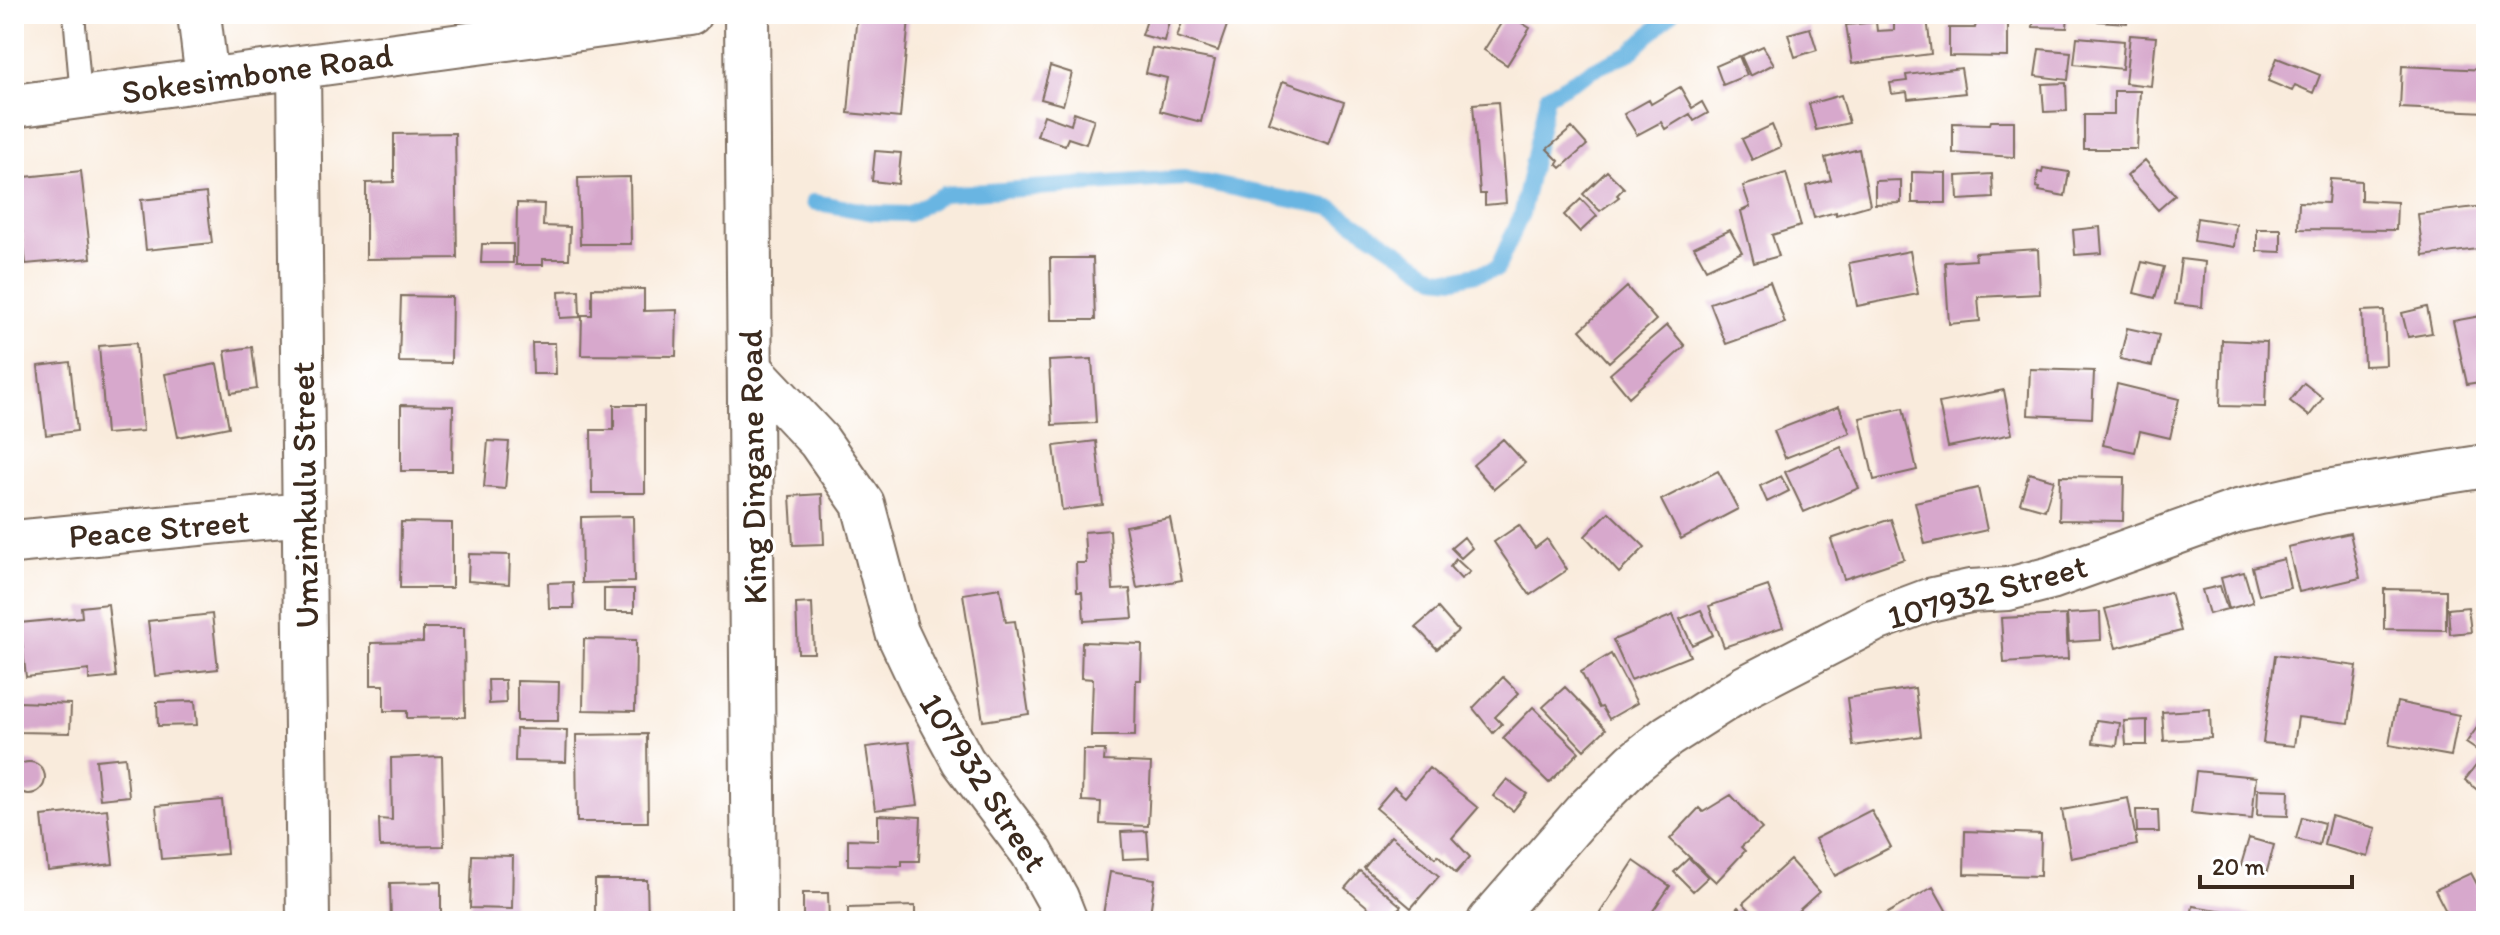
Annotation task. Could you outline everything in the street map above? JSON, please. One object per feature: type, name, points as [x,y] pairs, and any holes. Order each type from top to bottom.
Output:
[{"type":"street","points":[[199,14],[207,80]]},
{"type":"street","name":"Sokesimbone Road","points":[[14,106],[690,14]]},
{"type":"street","name":"King Dingane Road","points":[[747,14],[754,921]]},
{"type":"street","name":"Umzimkulu Street","points":[[299,68],[308,921]]},
{"type":"street","name":"107932 Street","points":[[751,369],[819,441],[863,504],[897,632],[923,687],[963,761],[1032,853],[1066,921]]},
{"type":"street","name":"107932 Street","points":[[1489,921],[1585,811],[1634,763],[1668,736],[1745,687],[1873,621],[1929,600],[1970,591],[2008,589],[2051,578],[2238,511],[2320,492],[2486,466]]},
{"type":"street","name":"Peace Street","points":[[14,542],[304,514]]},
{"type":"lane","points":[[74,14],[81,97]]},
{"type":"building","points":[[857,14],[909,18],[900,118],[848,113]]},
{"type":"building","points":[[1149,14],[1170,17],[1164,41],[1142,35]]},
{"type":"building","points":[[1185,14],[1231,14],[1218,51],[1177,37]]},
{"type":"building","points":[[1507,14],[1530,28],[1507,65],[1484,50]]},
{"type":"building","points":[[2034,14],[2068,14],[2067,28],[2033,27]]},
{"type":"building","points":[[2099,14],[2128,14],[2127,23],[2098,21]]},
{"type":"building","points":[[1927,17],[1931,54],[1852,64],[1846,25],[1876,22],[1877,31],[1894,30],[1894,19]]},
{"type":"building","points":[[1976,23],[2008,23],[2008,57],[1949,56],[1949,28],[1975,28]]},
{"type":"building","points":[[1810,28],[1817,50],[1795,57],[1788,34]]},
{"type":"building","points":[[2130,35],[2156,37],[2151,86],[2125,83]]},
{"type":"building","points":[[2077,37],[2124,41],[2122,69],[2074,64]]},
{"type":"building","points":[[1763,46],[1774,64],[1750,76],[1741,56]]},
{"type":"building","points":[[1152,48],[1215,60],[1201,122],[1160,111],[1167,78],[1146,73]]},
{"type":"building","points":[[2039,49],[2071,52],[2068,80],[2035,76]]},
{"type":"building","points":[[1739,56],[1747,75],[1723,85],[1716,66]]},
{"type":"building","points":[[2277,58],[2320,75],[2313,93],[2295,85],[2292,91],[2268,81]]},
{"type":"building","points":[[1050,66],[1072,73],[1063,105],[1041,99]]},
{"type":"building","points":[[2402,66],[2486,70],[2486,112],[2400,108]]},
{"type":"building","points":[[1961,68],[1965,93],[1908,99],[1907,92],[1892,94],[1890,83],[1907,81],[1906,75]]},
{"type":"building","points":[[1283,81],[1344,102],[1329,144],[1268,122]]},
{"type":"building","points":[[2066,83],[2067,111],[2044,112],[2042,84]]},
{"type":"building","points":[[1680,87],[1692,108],[1702,102],[1708,113],[1694,121],[1690,114],[1665,129],[1661,122],[1637,135],[1624,114],[1649,100],[1651,104]]},
{"type":"building","points":[[2114,91],[2140,91],[2137,149],[2084,149],[2084,115],[2114,115]]},
{"type":"building","points":[[1841,95],[1849,123],[1816,130],[1809,104]]},
{"type":"building","points":[[1498,102],[1506,203],[1485,205],[1485,194],[1480,194],[1473,104]]},
{"type":"building","points":[[1074,112],[1094,119],[1086,144],[1068,138],[1065,145],[1037,136],[1044,115],[1071,125]]},
{"type":"building","points":[[1991,121],[2014,121],[2014,157],[1953,153],[1953,123],[1990,124]]},
{"type":"building","points":[[1772,125],[1781,147],[1752,160],[1742,139]]},
{"type":"building","points":[[1572,128],[1587,145],[1561,168],[1557,164],[1559,161],[1547,149]]},
{"type":"building","points":[[455,133],[457,258],[366,259],[366,183],[394,182],[394,134]]},
{"type":"building","points":[[1859,149],[1870,205],[1814,218],[1806,186],[1831,180],[1825,158]]},
{"type":"building","points":[[875,151],[901,153],[898,184],[872,181]]},
{"type":"building","points":[[2145,160],[2175,195],[2158,210],[2127,176]]},
{"type":"building","points":[[2043,168],[2069,172],[2065,196],[2039,191],[2040,188],[2036,187],[2038,172],[2042,173]]},
{"type":"building","points":[[81,171],[91,258],[26,264],[16,178]]},
{"type":"building","points":[[1607,171],[1624,188],[1617,195],[1619,197],[1600,211],[1583,194]]},
{"type":"building","points":[[1912,172],[1946,173],[1946,203],[1912,203]]},
{"type":"building","points":[[1786,173],[1801,226],[1772,235],[1779,256],[1754,263],[1741,211],[1750,207],[1743,186]]},
{"type":"building","points":[[1992,174],[1993,198],[1958,200],[1957,176]]},
{"type":"building","points":[[630,177],[631,244],[580,244],[578,178]]},
{"type":"building","points":[[2330,179],[2361,181],[2361,200],[2397,202],[2396,230],[2298,229],[2299,202],[2328,203]]},
{"type":"building","points":[[1901,180],[1901,203],[1875,204],[1875,181]]},
{"type":"building","points":[[206,193],[212,243],[146,250],[141,200]]},
{"type":"building","points":[[1581,199],[1597,216],[1580,232],[1564,215]]},
{"type":"building","points":[[517,203],[544,204],[543,226],[570,227],[569,259],[543,259],[543,265],[516,265]]},
{"type":"building","points":[[2483,206],[2486,248],[2423,256],[2418,214]]},
{"type":"building","points":[[2197,218],[2236,224],[2234,247],[2194,241]]},
{"type":"building","points":[[2100,227],[2102,253],[2075,255],[2073,230]]},
{"type":"building","points":[[2257,229],[2281,229],[2281,252],[2257,251]]},
{"type":"building","points":[[1730,230],[1742,252],[1706,269],[1694,247]]},
{"type":"building","points":[[482,244],[513,244],[513,263],[481,263]]},
{"type":"building","points":[[2038,249],[2040,294],[1978,297],[1980,321],[1949,324],[1945,262],[1976,260],[1975,253]]},
{"type":"building","points":[[1910,251],[1918,294],[1857,306],[1849,263]]},
{"type":"building","points":[[1050,258],[1093,258],[1095,320],[1051,320]]},
{"type":"building","points":[[2181,259],[2205,262],[2202,307],[2175,304]]},
{"type":"building","points":[[2142,262],[2164,267],[2155,298],[2134,293]]},
{"type":"building","points":[[1770,282],[1785,323],[1726,344],[1710,303]]},
{"type":"building","points":[[1627,287],[1656,320],[1609,362],[1580,330]]},
{"type":"building","points":[[592,288],[644,289],[644,311],[677,310],[676,356],[581,355],[582,315],[592,315]]},
{"type":"building","points":[[579,290],[580,317],[560,318],[559,291]]},
{"type":"building","points":[[401,296],[452,297],[451,363],[399,362]]},
{"type":"building","points":[[2427,307],[2432,333],[2408,337],[2402,313]]},
{"type":"building","points":[[2384,310],[2386,365],[2364,366],[2362,311]]},
{"type":"building","points":[[2486,315],[2486,381],[2467,384],[2453,321]]},
{"type":"building","points":[[1667,325],[1685,346],[1629,397],[1610,374]]},
{"type":"building","points":[[2127,328],[2159,335],[2152,366],[2120,359]]},
{"type":"building","points":[[2222,340],[2267,342],[2265,407],[2220,406]]},
{"type":"building","points":[[136,343],[143,431],[106,434],[99,346]]},
{"type":"building","points":[[532,343],[555,343],[556,374],[533,374]]},
{"type":"building","points":[[252,347],[257,389],[231,393],[225,351]]},
{"type":"building","points":[[1092,359],[1096,423],[1052,425],[1049,361]]},
{"type":"building","points":[[70,362],[77,431],[46,435],[38,366]]},
{"type":"building","points":[[217,364],[229,427],[178,437],[165,374]]},
{"type":"building","points":[[2030,369],[2094,371],[2092,418],[2028,415]]},
{"type":"building","points":[[2304,383],[2323,398],[2309,416],[2290,401]]},
{"type":"building","points":[[2117,384],[2179,399],[2170,438],[2140,431],[2135,452],[2103,445]]},
{"type":"building","points":[[2004,390],[2012,434],[1948,447],[1939,403]]},
{"type":"building","points":[[401,405],[453,406],[452,471],[401,471]]},
{"type":"building","points":[[614,405],[645,405],[645,493],[592,493],[591,430],[614,430]]},
{"type":"building","points":[[1839,406],[1850,433],[1785,458],[1774,431]]},
{"type":"building","points":[[1903,408],[1917,470],[1874,480],[1860,418]]},
{"type":"building","points":[[1503,439],[1525,463],[1494,489],[1473,465]]},
{"type":"building","points":[[488,441],[509,442],[505,489],[484,487]]},
{"type":"building","points":[[1096,441],[1103,505],[1062,510],[1054,446]]},
{"type":"building","points":[[1841,447],[1859,488],[1804,512],[1785,472]]},
{"type":"building","points":[[1718,471],[1738,509],[1681,539],[1661,500]]},
{"type":"building","points":[[2029,473],[2054,480],[2045,510],[2020,503]]},
{"type":"building","points":[[1781,476],[1789,491],[1767,502],[1760,486]]},
{"type":"building","points":[[2060,476],[2124,477],[2123,521],[2059,520]]},
{"type":"building","points":[[1978,488],[1987,530],[1925,544],[1915,502]]},
{"type":"building","points":[[822,494],[824,544],[793,545],[790,496]]},
{"type":"building","points":[[1609,512],[1645,547],[1619,573],[1585,536]]},
{"type":"building","points":[[633,516],[634,582],[582,583],[581,517]]},
{"type":"building","points":[[1170,518],[1182,580],[1137,588],[1125,526]]},
{"type":"building","points":[[1891,519],[1904,559],[1844,579],[1831,539]]},
{"type":"building","points":[[401,522],[452,523],[452,588],[400,588]]},
{"type":"building","points":[[1519,525],[1535,548],[1547,539],[1567,570],[1530,595],[1494,542]]},
{"type":"building","points":[[1110,530],[1113,590],[1130,589],[1133,618],[1084,621],[1082,592],[1077,592],[1076,563],[1086,563],[1084,532]]},
{"type":"building","points":[[2350,533],[2360,578],[2299,592],[2288,547]]},
{"type":"building","points":[[1464,537],[1472,548],[1461,558],[1451,548]]},
{"type":"building","points":[[469,554],[510,555],[509,584],[468,581]]},
{"type":"building","points":[[1456,559],[1470,572],[1461,579],[1450,567]]},
{"type":"building","points":[[2284,559],[2290,588],[2259,595],[2252,567]]},
{"type":"building","points":[[2244,572],[2253,602],[2229,609],[2221,578]]},
{"type":"building","points":[[573,582],[574,608],[549,608],[548,583]]},
{"type":"building","points":[[1768,586],[1783,627],[1724,647],[1709,606]]},
{"type":"building","points":[[2220,586],[2227,609],[2209,614],[2202,590]]},
{"type":"building","points":[[1000,588],[1006,622],[1015,621],[1029,714],[983,721],[963,594]]},
{"type":"building","points":[[604,589],[634,589],[634,612],[604,612]]},
{"type":"building","points":[[2384,589],[2446,590],[2446,630],[2384,629]]},
{"type":"building","points":[[2170,592],[2181,631],[2116,648],[2105,609]]},
{"type":"building","points":[[812,603],[814,653],[798,653],[796,604]]},
{"type":"building","points":[[108,604],[116,677],[89,680],[89,670],[26,677],[20,623],[82,617],[81,607]]},
{"type":"building","points":[[2468,607],[2471,632],[2450,634],[2448,609]]},
{"type":"building","points":[[1438,608],[1458,631],[1437,649],[1416,627]]},
{"type":"building","points":[[1701,610],[1713,635],[1692,645],[1680,619]]},
{"type":"building","points":[[2100,612],[2101,640],[2069,642],[2067,614]]},
{"type":"building","points":[[212,614],[218,669],[155,676],[148,621]]},
{"type":"building","points":[[1673,615],[1690,656],[1631,680],[1613,640]]},
{"type":"building","points":[[2066,615],[2068,659],[2004,663],[2001,618]]},
{"type":"building","points":[[423,628],[464,628],[465,717],[407,718],[407,711],[384,711],[384,685],[371,685],[371,643],[423,642]]},
{"type":"building","points":[[584,639],[636,640],[635,711],[583,710]]},
{"type":"building","points":[[1082,642],[1142,644],[1141,680],[1136,680],[1135,736],[1091,736],[1093,679],[1081,678]]},
{"type":"building","points":[[1611,654],[1637,703],[1609,719],[1602,707],[1599,708],[1581,672]]},
{"type":"building","points":[[2275,655],[2357,666],[2349,723],[2298,717],[2294,746],[2263,743]]},
{"type":"building","points":[[1503,677],[1519,693],[1495,717],[1502,724],[1493,733],[1473,708]]},
{"type":"building","points":[[488,680],[505,680],[506,703],[489,704]]},
{"type":"building","points":[[517,681],[559,682],[558,721],[517,721]]},
{"type":"building","points":[[1565,687],[1606,729],[1584,750],[1543,707]]},
{"type":"building","points":[[1915,688],[1921,736],[1853,746],[1847,698]]},
{"type":"building","points":[[195,701],[197,725],[158,726],[157,702]]},
{"type":"building","points":[[18,702],[71,704],[70,733],[18,732]]},
{"type":"building","points":[[2397,702],[2459,715],[2451,756],[2389,745]]},
{"type":"building","points":[[1533,707],[1579,752],[1549,783],[1503,738]]},
{"type":"building","points":[[2210,709],[2211,738],[2164,741],[2162,712]]},
{"type":"building","points":[[2486,715],[2486,797],[2465,780],[2484,755],[2466,743]]},
{"type":"building","points":[[2096,720],[2120,723],[2117,746],[2093,743]]},
{"type":"building","points":[[2147,720],[2147,745],[2126,745],[2124,721]]},
{"type":"building","points":[[516,729],[567,730],[566,762],[515,761]]},
{"type":"building","points":[[647,734],[648,822],[577,822],[576,735]]},
{"type":"building","points":[[909,742],[918,805],[875,810],[866,747]]},
{"type":"building","points":[[1083,750],[1105,750],[1104,761],[1151,763],[1148,826],[1100,824],[1101,802],[1082,801]]},
{"type":"building","points":[[442,756],[444,846],[380,847],[379,819],[392,820],[391,758]]},
{"type":"building","points":[[125,757],[129,796],[100,799],[96,760]]},
{"type":"building","points":[[29,762],[41,766],[45,778],[41,790],[29,794],[17,790],[13,778],[17,766]]},
{"type":"building","points":[[1429,768],[1478,808],[1452,838],[1470,857],[1456,873],[1438,855],[1436,858],[1376,808],[1394,787],[1405,797]]},
{"type":"building","points":[[2196,771],[2256,777],[2252,819],[2191,813]]},
{"type":"building","points":[[1507,779],[1527,794],[1513,811],[1493,796]]},
{"type":"building","points":[[2258,789],[2289,790],[2288,816],[2257,815]]},
{"type":"building","points":[[1731,795],[1762,829],[1741,847],[1745,851],[1716,882],[1670,839],[1699,808],[1703,812]]},
{"type":"building","points":[[2128,798],[2137,845],[2071,858],[2062,810]]},
{"type":"building","points":[[222,800],[227,854],[161,859],[156,806]]},
{"type":"building","points":[[107,809],[113,864],[48,871],[42,816]]},
{"type":"building","points":[[1871,810],[1891,847],[1835,876],[1815,839]]},
{"type":"building","points":[[2136,810],[2158,810],[2159,832],[2137,832]]},
{"type":"building","points":[[878,815],[921,817],[919,861],[902,861],[902,866],[848,865],[848,839],[878,840]]},
{"type":"building","points":[[2331,816],[2376,828],[2368,857],[2324,845]]},
{"type":"building","points":[[2302,817],[2324,823],[2319,845],[2296,839]]},
{"type":"building","points":[[1147,831],[1149,858],[1123,859],[1121,832]]},
{"type":"building","points":[[1965,831],[2041,834],[2040,876],[1964,874]]},
{"type":"building","points":[[1391,836],[1439,876],[1411,908],[1364,868]]},
{"type":"building","points":[[2249,838],[2274,845],[2267,871],[2241,865]]},
{"type":"building","points":[[472,855],[513,856],[512,909],[470,908]]},
{"type":"building","points":[[1689,858],[1708,877],[1693,891],[1674,872]]},
{"type":"building","points":[[1790,860],[1819,892],[1787,921],[1760,921],[1743,903]]},
{"type":"building","points":[[1634,861],[1670,886],[1646,921],[1611,921],[1600,913]]},
{"type":"building","points":[[1360,871],[1401,906],[1388,921],[1360,921],[1370,909],[1345,888]]},
{"type":"building","points":[[1110,872],[1155,879],[1149,921],[1102,921]]},
{"type":"building","points":[[2471,873],[2486,901],[2486,921],[2451,921],[2435,890]]},
{"type":"building","points":[[595,880],[647,880],[648,921],[595,921]]},
{"type":"building","points":[[441,882],[441,921],[391,921],[390,883]]},
{"type":"building","points":[[1933,887],[1952,921],[1881,921],[1879,918]]},
{"type":"building","points":[[803,893],[828,893],[829,921],[803,921]]},
{"type":"building","points":[[915,906],[915,921],[848,921],[848,908]]},
{"type":"building","points":[[2193,906],[2257,916],[2257,921],[2190,921]]},
{"type":"building","points":[[1738,907],[1753,921],[1724,921]]},
{"type":"waterway","points":[[813,202],[875,213],[908,214],[943,194],[1184,178],[1332,208],[1436,277],[1455,279],[1497,269],[1522,213],[1547,96],[1630,53],[1671,14]]}]
